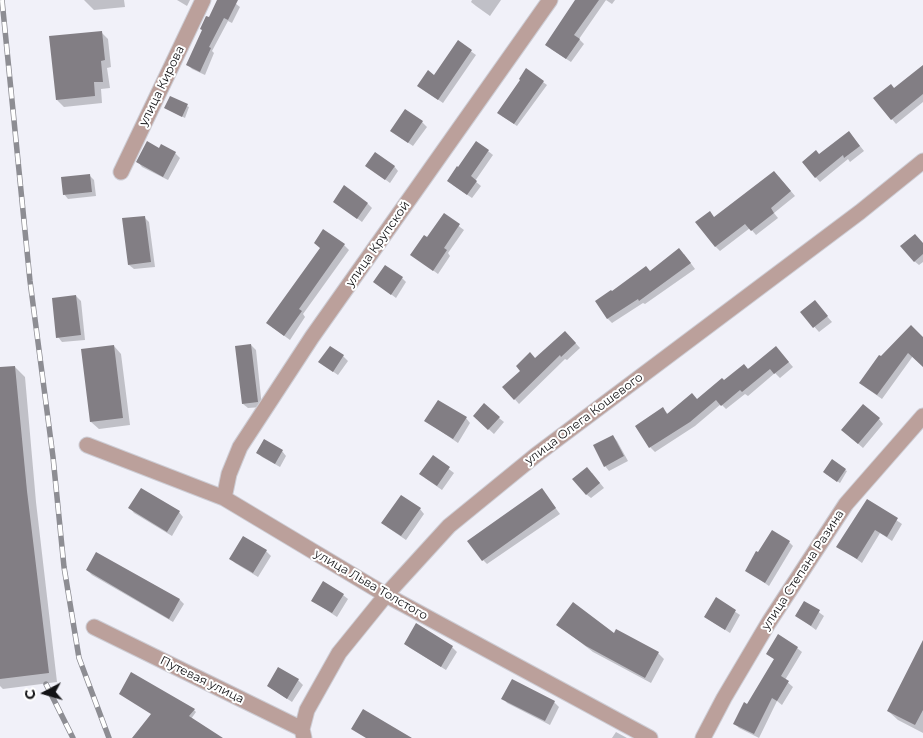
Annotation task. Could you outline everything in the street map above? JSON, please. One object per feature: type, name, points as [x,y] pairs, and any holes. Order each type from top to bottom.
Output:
[{"type":"street","name":"улица Кирова","points":[[120,172],[203,0]]},
{"type":"street","name":"улица Крупской","points":[[224,498],[229,474],[240,448],[302,353],[550,0]]},
{"type":"street","name":"улица Олега Кошевого","points":[[303,734],[307,710],[339,653],[386,595],[449,526],[536,455],[860,212],[923,161]]},
{"type":"street","name":"улица Степана Разина","points":[[703,738],[724,698],[769,622],[846,504],[923,416]]},
{"type":"street","name":"улица Льва Толстого","points":[[87,445],[224,498],[386,595],[650,738]]},
{"type":"street","name":"Путевая улица","points":[[94,627],[303,734]]},
{"type":"building","points":[[217,0],[238,0],[228,20],[224,18],[209,47],[211,48],[200,72],[186,65],[202,30],[200,29],[206,16],[209,17]]},
{"type":"building","points":[[575,0],[599,0],[574,35],[580,39],[566,59],[545,45]]},
{"type":"building","points":[[102,31],[105,60],[101,61],[103,82],[94,82],[95,96],[56,100],[49,36]]},
{"type":"building","points":[[458,40],[472,50],[438,100],[417,86],[428,70],[434,75]]},
{"type":"building","points":[[923,65],[923,94],[891,120],[873,98],[891,84],[894,88]]},
{"type":"building","points":[[526,68],[544,81],[514,124],[497,113]]},
{"type":"building","points":[[170,96],[188,104],[182,117],[164,108]]},
{"type":"building","points":[[405,109],[423,121],[408,143],[390,131]]},
{"type":"building","points":[[849,131],[860,146],[844,158],[843,155],[815,178],[802,162],[816,150],[819,154]]},
{"type":"building","points":[[147,141],[159,148],[161,144],[176,152],[163,177],[136,162]]},
{"type":"building","points":[[476,141],[489,150],[471,176],[477,181],[467,195],[447,181]]},
{"type":"building","points":[[375,152],[395,166],[385,180],[365,166]]},
{"type":"building","points":[[774,171],[791,191],[771,208],[774,213],[751,231],[745,224],[715,247],[695,222],[710,211],[714,217]]},
{"type":"building","points":[[90,174],[92,192],[63,195],[61,177]]},
{"type":"building","points":[[344,185],[368,203],[357,219],[333,202]]},
{"type":"building","points":[[444,213],[460,224],[444,248],[447,250],[433,271],[410,255],[424,235],[427,237]]},
{"type":"building","points":[[145,216],[151,262],[128,265],[122,218]]},
{"type":"building","points":[[323,229],[345,244],[299,309],[302,311],[284,336],[266,323],[320,248],[314,243]]},
{"type":"building","points":[[915,234],[923,243],[923,254],[914,262],[900,246]]},
{"type":"building","points":[[679,248],[691,263],[639,301],[638,299],[607,319],[595,301],[646,266],[650,271]]},
{"type":"building","points":[[385,265],[403,277],[391,295],[373,282]]},
{"type":"building","points":[[76,295],[81,335],[56,338],[52,298]]},
{"type":"building","points":[[815,300],[828,316],[813,328],[800,312]]},
{"type":"building","points":[[911,325],[923,337],[923,367],[908,353],[877,395],[859,383],[879,355],[881,356]]},
{"type":"building","points":[[565,331],[576,343],[561,357],[560,355],[514,400],[502,387],[520,371],[516,366],[530,352],[535,358]]},
{"type":"building","points":[[251,344],[258,402],[242,404],[235,346]]},
{"type":"building","points":[[114,345],[123,418],[90,422],[81,349]]},
{"type":"building","points":[[330,346],[344,355],[333,372],[318,362]]},
{"type":"building","points":[[776,346],[789,362],[774,374],[770,369],[721,406],[716,400],[690,422],[649,448],[635,426],[663,407],[667,414],[692,393],[697,399],[722,378],[724,380],[744,364],[748,369]]},
{"type":"building","points":[[15,366],[27,491],[49,673],[0,679],[0,367]]},
{"type":"building","points":[[438,400],[467,417],[453,439],[424,421]]},
{"type":"building","points":[[484,403],[500,417],[488,430],[473,416]]},
{"type":"building","points":[[863,404],[880,418],[858,444],[841,430]]},
{"type":"building","points":[[613,435],[624,456],[604,467],[593,445]]},
{"type":"building","points":[[264,439],[283,450],[275,464],[256,453]]},
{"type":"building","points":[[433,455],[450,467],[437,486],[419,474]]},
{"type":"building","points":[[832,459],[846,469],[837,482],[823,472]]},
{"type":"building","points":[[587,467],[600,483],[586,495],[572,479]]},
{"type":"building","points":[[141,488],[180,511],[167,532],[128,508]]},
{"type":"building","points":[[542,488],[556,508],[482,561],[467,541]]},
{"type":"building","points":[[401,495],[421,508],[401,536],[381,523]]},
{"type":"building","points":[[867,499],[898,518],[887,537],[875,530],[857,559],[836,547]]},
{"type":"building","points":[[772,530],[790,541],[765,583],[745,571],[756,551],[758,552]]},
{"type":"building","points":[[243,536],[267,550],[253,573],[229,559]]},
{"type":"building","points":[[96,552],[180,599],[169,619],[86,570]]},
{"type":"building","points":[[323,581],[344,594],[332,613],[311,601]]},
{"type":"building","points":[[716,597],[736,610],[725,630],[704,617]]},
{"type":"building","points":[[804,601],[820,610],[811,626],[795,616]]},
{"type":"building","points":[[573,602],[614,633],[616,629],[659,652],[645,678],[586,646],[556,625]]},
{"type":"building","points":[[416,623],[453,646],[441,667],[404,644]]},
{"type":"building","points":[[778,634],[798,647],[781,676],[789,681],[777,701],[772,698],[754,734],[733,724],[744,702],[747,704],[774,659],[766,654]]},
{"type":"building","points":[[923,640],[923,710],[915,725],[887,711]]},
{"type":"building","points":[[278,667],[299,679],[287,699],[267,686]]},
{"type":"building","points":[[131,672],[195,709],[189,716],[223,738],[132,738],[151,714],[119,694]]},
{"type":"building","points":[[512,679],[555,701],[545,721],[501,699]]},
{"type":"building","points":[[363,709],[412,738],[366,738],[351,729]]},
{"type":"railway","points":[[2,0],[30,281],[53,457],[64,567],[79,658],[109,738]]},
{"type":"railway","points":[[46,684],[73,738]]}]
